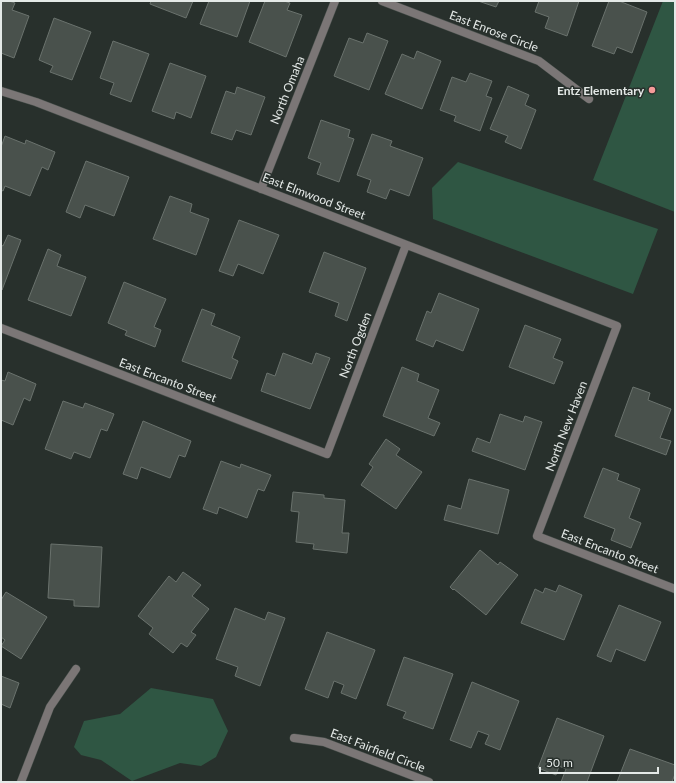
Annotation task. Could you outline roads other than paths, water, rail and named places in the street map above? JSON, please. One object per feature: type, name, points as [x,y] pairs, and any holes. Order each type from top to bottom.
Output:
[{"type":"street","name":"North Omaha","points":[[261,189],[335,1]]},
{"type":"street","name":"East Enrose Circle","points":[[382,1],[538,61],[589,99]]},
{"type":"street","name":"East Elmwood Street","points":[[1,92],[36,102],[617,326]]},
{"type":"street","name":"North Ogden","points":[[327,454],[406,245]]},
{"type":"street","name":"North New Haven","points":[[537,536],[617,326]]},
{"type":"street","name":"East Encanto Street","points":[[1,328],[327,454]]},
{"type":"street","name":"East Encanto Street","points":[[537,536],[675,589]]},
{"type":"street","points":[[21,782],[50,707],[76,669]]},
{"type":"street","name":"East Fairfield Circle","points":[[294,738],[324,742],[429,782]]},
{"type":"place","name":"Entz Elementary","points":[[652,90]]}]
